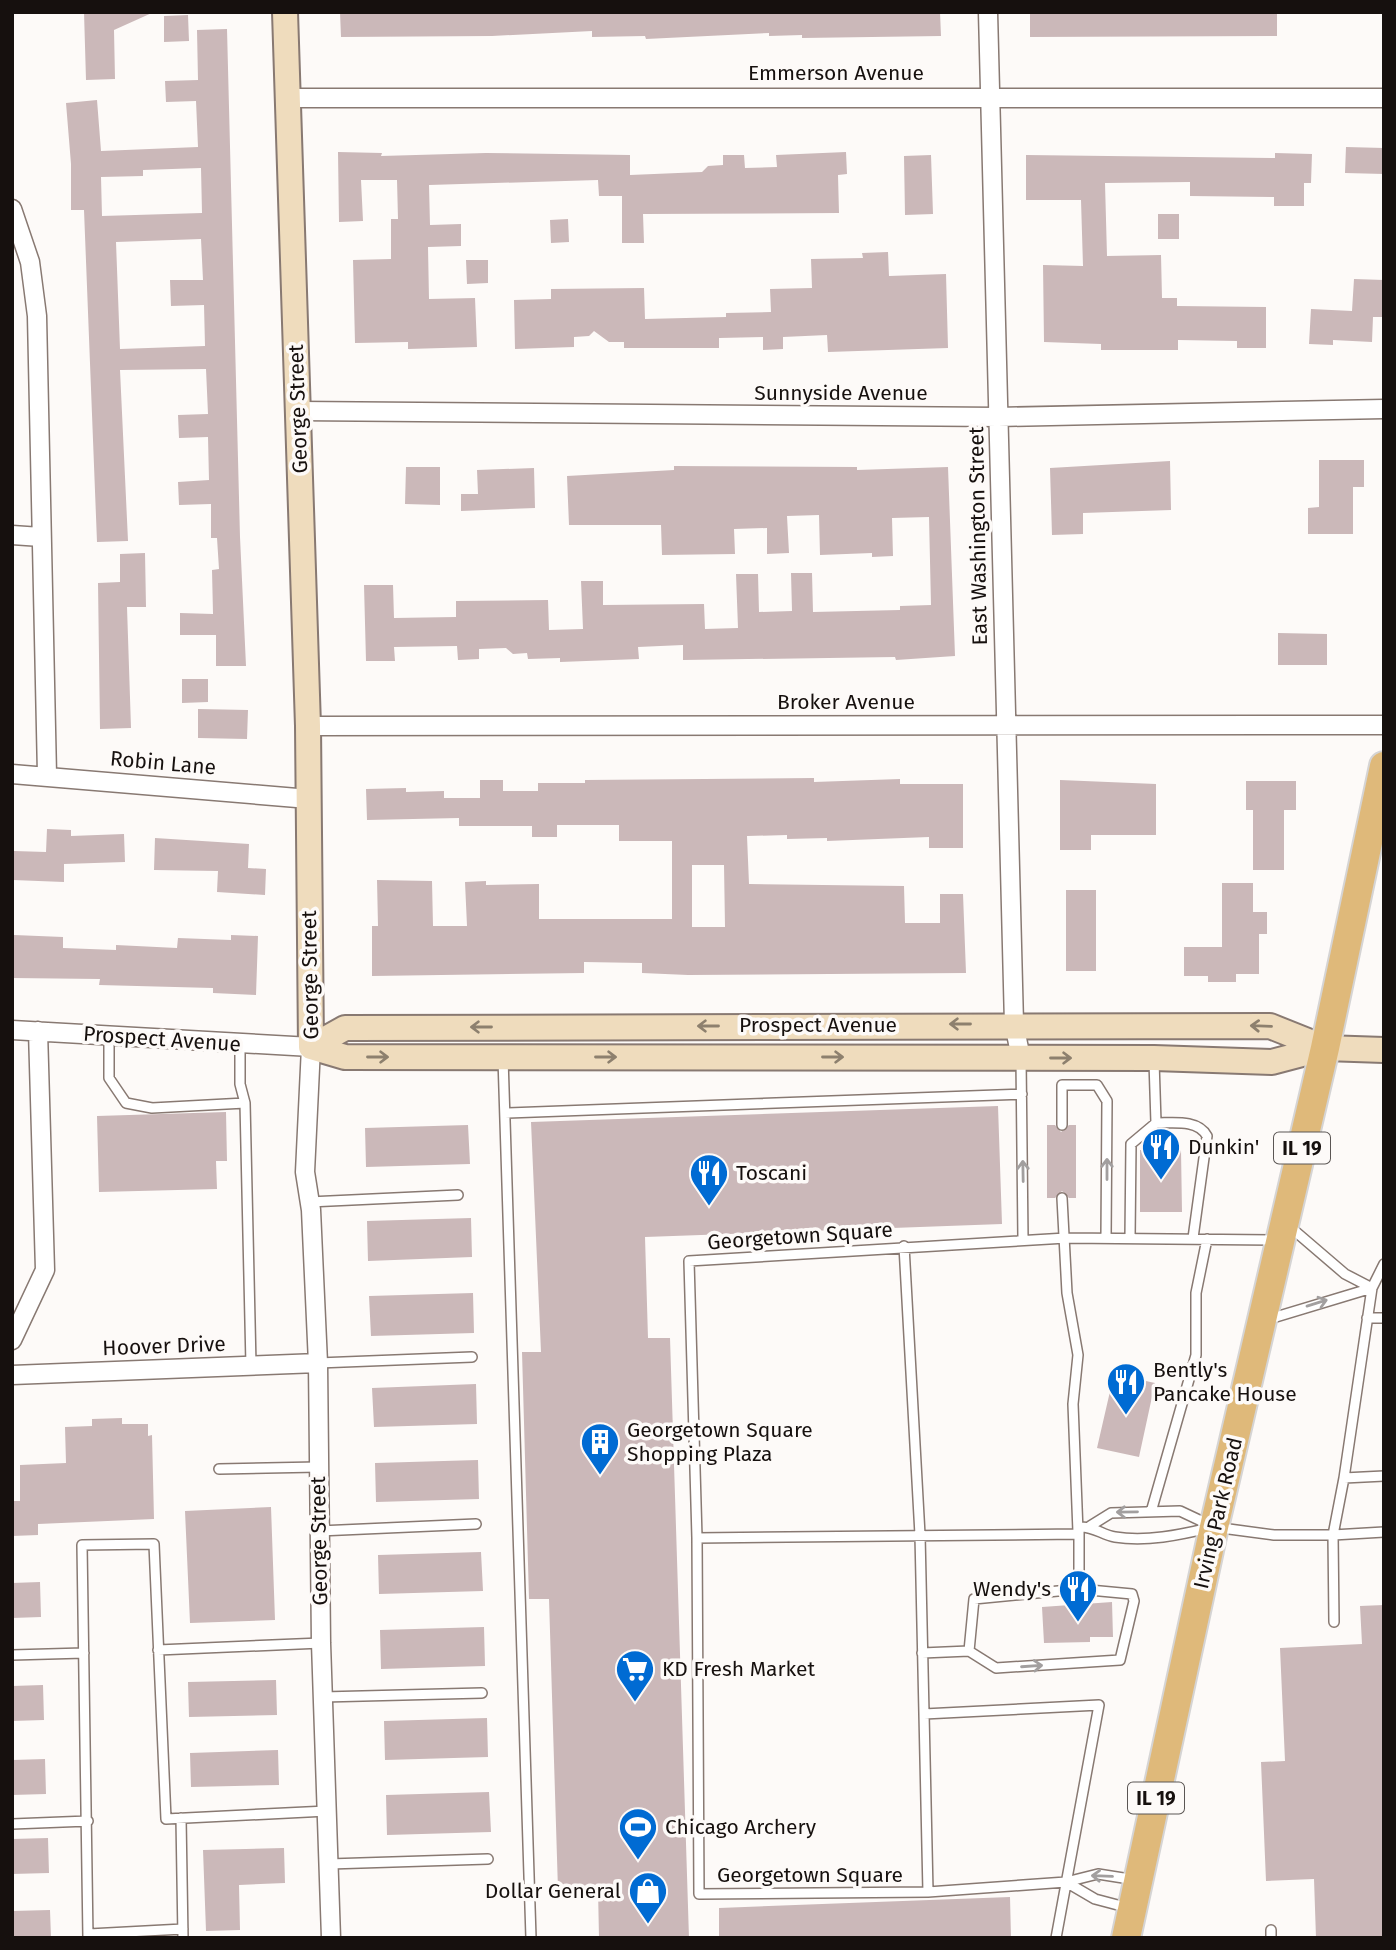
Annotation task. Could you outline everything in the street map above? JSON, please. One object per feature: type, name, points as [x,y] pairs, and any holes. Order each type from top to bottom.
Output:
[{"type":"main road","name":"IL 19","points":[[1325,1048],[1381,794],[1384,766]]},
{"type":"main road","name":"Irving Park Road","points":[[1126,1938],[1214,1527],[1325,1048]]},
{"type":"street","name":"George Street","points":[[285,12],[308,726],[312,1047],[304,1137],[318,1363],[321,1643],[331,1938]]},
{"type":"street","name":"East Washington Street","points":[[988,12],[1004,725],[1014,1024],[1021,1058]]},
{"type":"street","name":"Emmerson Avenue","points":[[288,98],[1384,98]]},
{"type":"street","points":[[12,209],[30,262],[37,316],[47,775]]},
{"type":"street","name":"Sunnyside Avenue","points":[[298,411],[998,417],[1384,409]]},
{"type":"street","points":[[12,535],[41,537]]},
{"type":"street","name":"Broker Avenue","points":[[308,726],[1384,725]]},
{"type":"street","name":"Robin Lane","points":[[12,774],[309,799]]},
{"type":"street","name":"Prospect Avenue","points":[[312,1047],[345,1028],[1014,1024],[1270,1026],[1325,1048]]},
{"type":"street","name":"Prospect Avenue","points":[[12,1030],[312,1047],[345,1057],[1154,1058],[1272,1062],[1325,1048],[1384,1049]]},
{"type":"street","points":[[12,1340],[45,1270],[38,1031]]},
{"type":"street","name":"Hoover Drive","points":[[12,1375],[318,1363]]},
{"type":"lane","points":[[109,1036],[109,1078],[126,1103],[152,1108],[245,1103]]},
{"type":"lane","points":[[240,1044],[240,1084],[245,1103],[251,1366]]},
{"type":"lane","points":[[503,1057],[531,1938]]},
{"type":"lane","points":[[1021,1058],[1023,1239]]},
{"type":"lane","points":[[1154,1058],[1156,1123]]},
{"type":"lane","points":[[1062,1125],[1062,1085],[1097,1085],[1107,1101],[1106,1238]]},
{"type":"lane","points":[[505,1113],[1022,1094]]},
{"type":"lane","points":[[1130,1238],[1131,1144],[1156,1123],[1195,1124],[1203,1128],[1207,1136],[1194,1238]]},
{"type":"lane","points":[[309,1202],[458,1195]]},
{"type":"lane","points":[[1062,1198],[1067,1293],[1077,1355],[1073,1404],[1079,1589]]},
{"type":"lane","points":[[1283,1231],[1345,1273],[1372,1287]]},
{"type":"lane","name":"Georgetown Square","points":[[1138,1881],[1098,1874],[1066,1882],[928,1892],[699,1894],[696,1538],[689,1261],[1023,1239],[1207,1239],[1283,1231]]},
{"type":"lane","points":[[1152,1511],[1196,1355],[1196,1293],[1207,1239]]},
{"type":"lane","points":[[904,1246],[920,1535],[928,1892]]},
{"type":"lane","points":[[1334,1622],[1333,1535],[1372,1287],[1384,1264]]},
{"type":"lane","points":[[1262,1321],[1372,1287]]},
{"type":"lane","points":[[1367,1318],[1384,1318]]},
{"type":"lane","points":[[318,1363],[472,1357]]},
{"type":"lane","points":[[219,1469],[318,1467]]},
{"type":"lane","points":[[1344,1478],[1384,1476]]},
{"type":"lane","points":[[696,1538],[1079,1531],[1111,1513],[1152,1511],[1180,1511],[1214,1527],[1274,1535],[1384,1532]]},
{"type":"lane","points":[[319,1531],[476,1524]]},
{"type":"lane","points":[[1090,1526],[1114,1537],[1175,1536],[1214,1527]]},
{"type":"lane","points":[[181,1818],[183,1933],[88,1936],[82,1545],[153,1544],[166,1819],[181,1818],[327,1811]]},
{"type":"lane","points":[[922,1653],[969,1651],[996,1668],[1120,1660],[1134,1601],[1132,1594],[1079,1589],[974,1599],[969,1651]]},
{"type":"lane","points":[[158,1650],[321,1643]]},
{"type":"lane","points":[[12,1655],[85,1653]]},
{"type":"lane","points":[[323,1697],[482,1693]]},
{"type":"lane","points":[[923,1714],[1099,1705],[1056,1938]]},
{"type":"lane","points":[[12,1824],[88,1821]]},
{"type":"lane","points":[[329,1864],[488,1859]]},
{"type":"lane","points":[[1066,1882],[1095,1899],[1132,1909]]},
{"type":"building","points":[[84,12],[154,12],[114,30],[115,79],[86,80]]},
{"type":"building","points":[[340,12],[940,12],[941,36],[802,38],[802,35],[769,36],[769,33],[646,39],[645,36],[592,37],[592,31],[492,36],[341,37]]},
{"type":"building","points":[[1030,12],[1277,12],[1277,36],[1030,37]]},
{"type":"building","points":[[188,15],[189,41],[164,42],[164,16]]},
{"type":"building","points":[[227,29],[240,537],[246,666],[216,666],[216,635],[180,635],[180,613],[213,614],[212,570],[219,569],[217,538],[211,538],[211,504],[179,505],[178,482],[209,480],[208,437],[179,438],[178,415],[208,414],[206,369],[120,370],[128,541],[97,542],[84,210],[71,210],[71,164],[66,103],[97,100],[101,151],[198,147],[196,101],[166,102],[165,81],[198,80],[197,30]],"holes":[[[201,168],[202,213],[102,216],[101,177],[143,176],[143,170]],[[201,239],[203,280],[170,280],[171,306],[204,305],[205,346],[120,349],[116,242]]]},
{"type":"building","points":[[1346,147],[1384,148],[1384,174],[1345,173]]},
{"type":"building","points":[[338,152],[382,153],[381,156],[486,153],[630,155],[630,175],[702,172],[708,166],[723,165],[723,155],[744,155],[745,168],[777,167],[776,155],[846,152],[847,174],[838,175],[839,213],[643,214],[644,243],[622,243],[622,196],[599,196],[598,180],[429,185],[430,225],[461,224],[461,246],[428,247],[429,299],[475,298],[477,347],[408,349],[408,342],[355,343],[353,260],[391,259],[391,219],[398,219],[397,180],[361,180],[363,221],[339,222]]},
{"type":"building","points":[[1275,153],[1312,154],[1311,183],[1304,183],[1304,206],[1274,206],[1274,197],[1190,196],[1190,182],[1105,183],[1107,256],[1161,255],[1162,298],[1177,298],[1177,306],[1266,307],[1266,348],[1237,348],[1237,341],[1178,340],[1178,350],[1101,350],[1101,344],[1044,342],[1043,265],[1083,266],[1081,200],[1026,200],[1026,155],[1275,158]]},
{"type":"building","points":[[931,155],[933,214],[905,215],[904,156]]},
{"type":"building","points":[[1158,214],[1179,214],[1179,239],[1158,239]]},
{"type":"building","points":[[568,219],[569,242],[551,243],[550,220]]},
{"type":"building","points":[[888,252],[889,276],[946,274],[948,348],[828,352],[827,335],[783,337],[783,349],[763,350],[763,337],[719,338],[719,348],[624,348],[624,342],[609,342],[594,331],[589,336],[574,337],[574,347],[515,349],[514,300],[551,299],[551,289],[644,288],[645,319],[726,317],[726,313],[771,312],[770,289],[812,288],[811,259],[863,258],[862,253]]},
{"type":"building","points":[[466,260],[488,260],[488,283],[467,284]]},
{"type":"building","points":[[1354,279],[1384,280],[1384,317],[1373,317],[1372,342],[1333,340],[1333,345],[1309,344],[1311,309],[1352,311]]},
{"type":"building","points":[[1319,460],[1364,460],[1364,487],[1353,487],[1353,534],[1308,534],[1308,508],[1319,507]]},
{"type":"building","points":[[1170,461],[1171,510],[1083,513],[1083,534],[1052,535],[1050,468]]},
{"type":"building","points":[[674,466],[857,467],[857,470],[948,467],[955,656],[896,660],[895,657],[683,660],[683,645],[638,647],[639,659],[560,662],[560,658],[528,659],[527,653],[513,654],[506,648],[479,649],[479,659],[458,660],[457,646],[394,647],[395,661],[366,661],[364,585],[393,585],[394,618],[456,617],[456,601],[548,600],[549,630],[583,629],[581,581],[603,581],[603,605],[704,604],[705,629],[738,628],[736,574],[758,574],[759,612],[792,611],[791,573],[812,573],[813,612],[900,610],[900,606],[931,605],[929,517],[892,518],[893,556],[872,557],[872,553],[820,555],[819,515],[787,516],[789,553],[767,554],[767,528],[734,529],[735,554],[662,555],[661,525],[569,525],[567,476],[674,470]]},
{"type":"building","points":[[406,467],[440,467],[440,505],[405,504]]},
{"type":"building","points":[[534,468],[535,508],[461,511],[461,494],[478,494],[477,470]]},
{"type":"building","points":[[145,553],[146,607],[127,607],[131,728],[100,729],[98,583],[120,582],[120,554]]},
{"type":"building","points":[[1278,633],[1327,634],[1327,665],[1278,665]]},
{"type":"building","points":[[182,679],[208,679],[208,702],[182,703]]},
{"type":"building","points":[[198,709],[248,710],[247,739],[198,738]]},
{"type":"building","points":[[814,778],[814,782],[900,779],[900,784],[963,784],[963,848],[929,848],[929,837],[827,841],[827,838],[787,839],[787,835],[747,836],[749,884],[904,886],[905,923],[940,923],[940,894],[963,894],[966,973],[688,975],[642,973],[642,963],[584,962],[584,973],[372,976],[372,926],[378,926],[377,880],[432,881],[433,926],[467,926],[465,882],[486,881],[486,885],[539,884],[539,919],[672,919],[672,841],[619,841],[619,825],[557,825],[557,837],[532,837],[532,826],[459,826],[459,818],[367,820],[366,789],[444,791],[444,798],[480,798],[480,780],[503,780],[503,791],[538,791],[538,783],[585,783],[585,780]],"holes":[[[692,865],[724,865],[725,927],[692,927]]]},
{"type":"building","points":[[1060,780],[1156,784],[1156,835],[1091,835],[1091,850],[1060,850]]},
{"type":"building","points":[[1246,781],[1296,781],[1296,810],[1284,810],[1284,870],[1253,870],[1253,810],[1246,810]]},
{"type":"building","points":[[47,829],[71,830],[71,836],[124,834],[125,862],[64,864],[64,882],[13,880],[14,851],[46,852]]},
{"type":"building","points":[[155,838],[249,844],[248,868],[266,869],[265,895],[217,892],[218,871],[154,870]]},
{"type":"building","points":[[1222,883],[1253,883],[1253,912],[1267,912],[1267,934],[1259,934],[1259,974],[1236,974],[1236,982],[1208,982],[1208,976],[1184,976],[1184,947],[1222,947]]},
{"type":"building","points":[[1066,890],[1096,890],[1096,971],[1066,971]]},
{"type":"building","points":[[14,935],[63,937],[63,948],[116,950],[116,945],[177,948],[178,938],[231,940],[231,935],[258,936],[256,995],[213,993],[213,988],[99,985],[100,979],[12,978]]},
{"type":"building","name":"Georgetown Square Shopping Plaza","points":[[998,1106],[1002,1224],[645,1237],[648,1338],[670,1338],[689,1938],[599,1938],[598,1889],[558,1890],[549,1599],[529,1599],[522,1352],[541,1352],[531,1122]]},
{"type":"building","points":[[226,1112],[227,1161],[216,1161],[217,1189],[99,1192],[97,1116]]},
{"type":"building","points":[[468,1125],[470,1164],[366,1167],[365,1128]]},
{"type":"building","points":[[1047,1125],[1055,1125],[1061,1132],[1069,1125],[1076,1125],[1076,1198],[1069,1198],[1062,1191],[1055,1198],[1047,1198]]},
{"type":"building","name":"Dunkin'","points":[[1140,1150],[1181,1150],[1182,1212],[1140,1212]]},
{"type":"building","points":[[471,1218],[472,1257],[368,1261],[367,1221]]},
{"type":"building","points":[[473,1293],[474,1333],[371,1336],[369,1296]]},
{"type":"building","name":"Bently's Pancake House","points":[[1114,1374],[1155,1383],[1139,1457],[1097,1448]]},
{"type":"building","points":[[476,1384],[477,1424],[374,1427],[372,1388]]},
{"type":"building","points":[[122,1418],[122,1424],[148,1424],[148,1436],[152,1435],[154,1519],[38,1524],[38,1535],[12,1536],[12,1501],[20,1501],[20,1465],[66,1463],[65,1427],[92,1426],[92,1419]]},
{"type":"building","points":[[478,1460],[479,1499],[376,1502],[375,1463]]},
{"type":"building","points":[[271,1507],[275,1620],[190,1623],[185,1511]]},
{"type":"building","points":[[481,1552],[483,1591],[379,1594],[378,1555]]},
{"type":"building","points":[[40,1582],[41,1617],[12,1618],[12,1583]]},
{"type":"building","name":"Wendy's","points":[[1112,1602],[1113,1637],[1090,1637],[1090,1642],[1044,1643],[1042,1607]]},
{"type":"building","points":[[1384,1605],[1384,1938],[1316,1938],[1314,1879],[1266,1881],[1261,1762],[1285,1761],[1280,1648],[1362,1644],[1360,1606]]},
{"type":"building","points":[[484,1627],[485,1666],[381,1669],[380,1630]]},
{"type":"building","points":[[276,1680],[277,1715],[189,1717],[188,1682]]},
{"type":"building","points":[[43,1685],[44,1720],[12,1721],[12,1686]]},
{"type":"building","points":[[487,1718],[488,1757],[385,1760],[384,1721]]},
{"type":"building","points":[[278,1750],[279,1785],[191,1787],[190,1753]]},
{"type":"building","points":[[45,1759],[46,1794],[12,1795],[12,1760]]},
{"type":"building","points":[[489,1792],[491,1832],[387,1835],[386,1795]]},
{"type":"building","points":[[48,1838],[49,1873],[12,1874],[12,1839]]},
{"type":"building","points":[[284,1848],[285,1883],[239,1885],[240,1930],[206,1931],[203,1850]]},
{"type":"building","points":[[1010,1897],[1011,1938],[719,1938],[719,1908]]},
{"type":"building","points":[[50,1910],[51,1938],[12,1938],[12,1911]]},
{"type":"place","name":"Dunkin'","points":[[1161,1181]]},
{"type":"place","name":"Toscani","points":[[709,1207]]},
{"type":"place","name":"Bently's Pancake House","points":[[1126,1416]]},
{"type":"place","name":"Georgetown Square Shopping Plaza","points":[[600,1476]]},
{"type":"place","name":"Wendy's","points":[[1078,1623]]},
{"type":"place","name":"KD Fresh Market","points":[[635,1703]]},
{"type":"place","name":"Chicago Archery","points":[[638,1861]]},
{"type":"place","name":"Dollar General","points":[[648,1925]]}]
